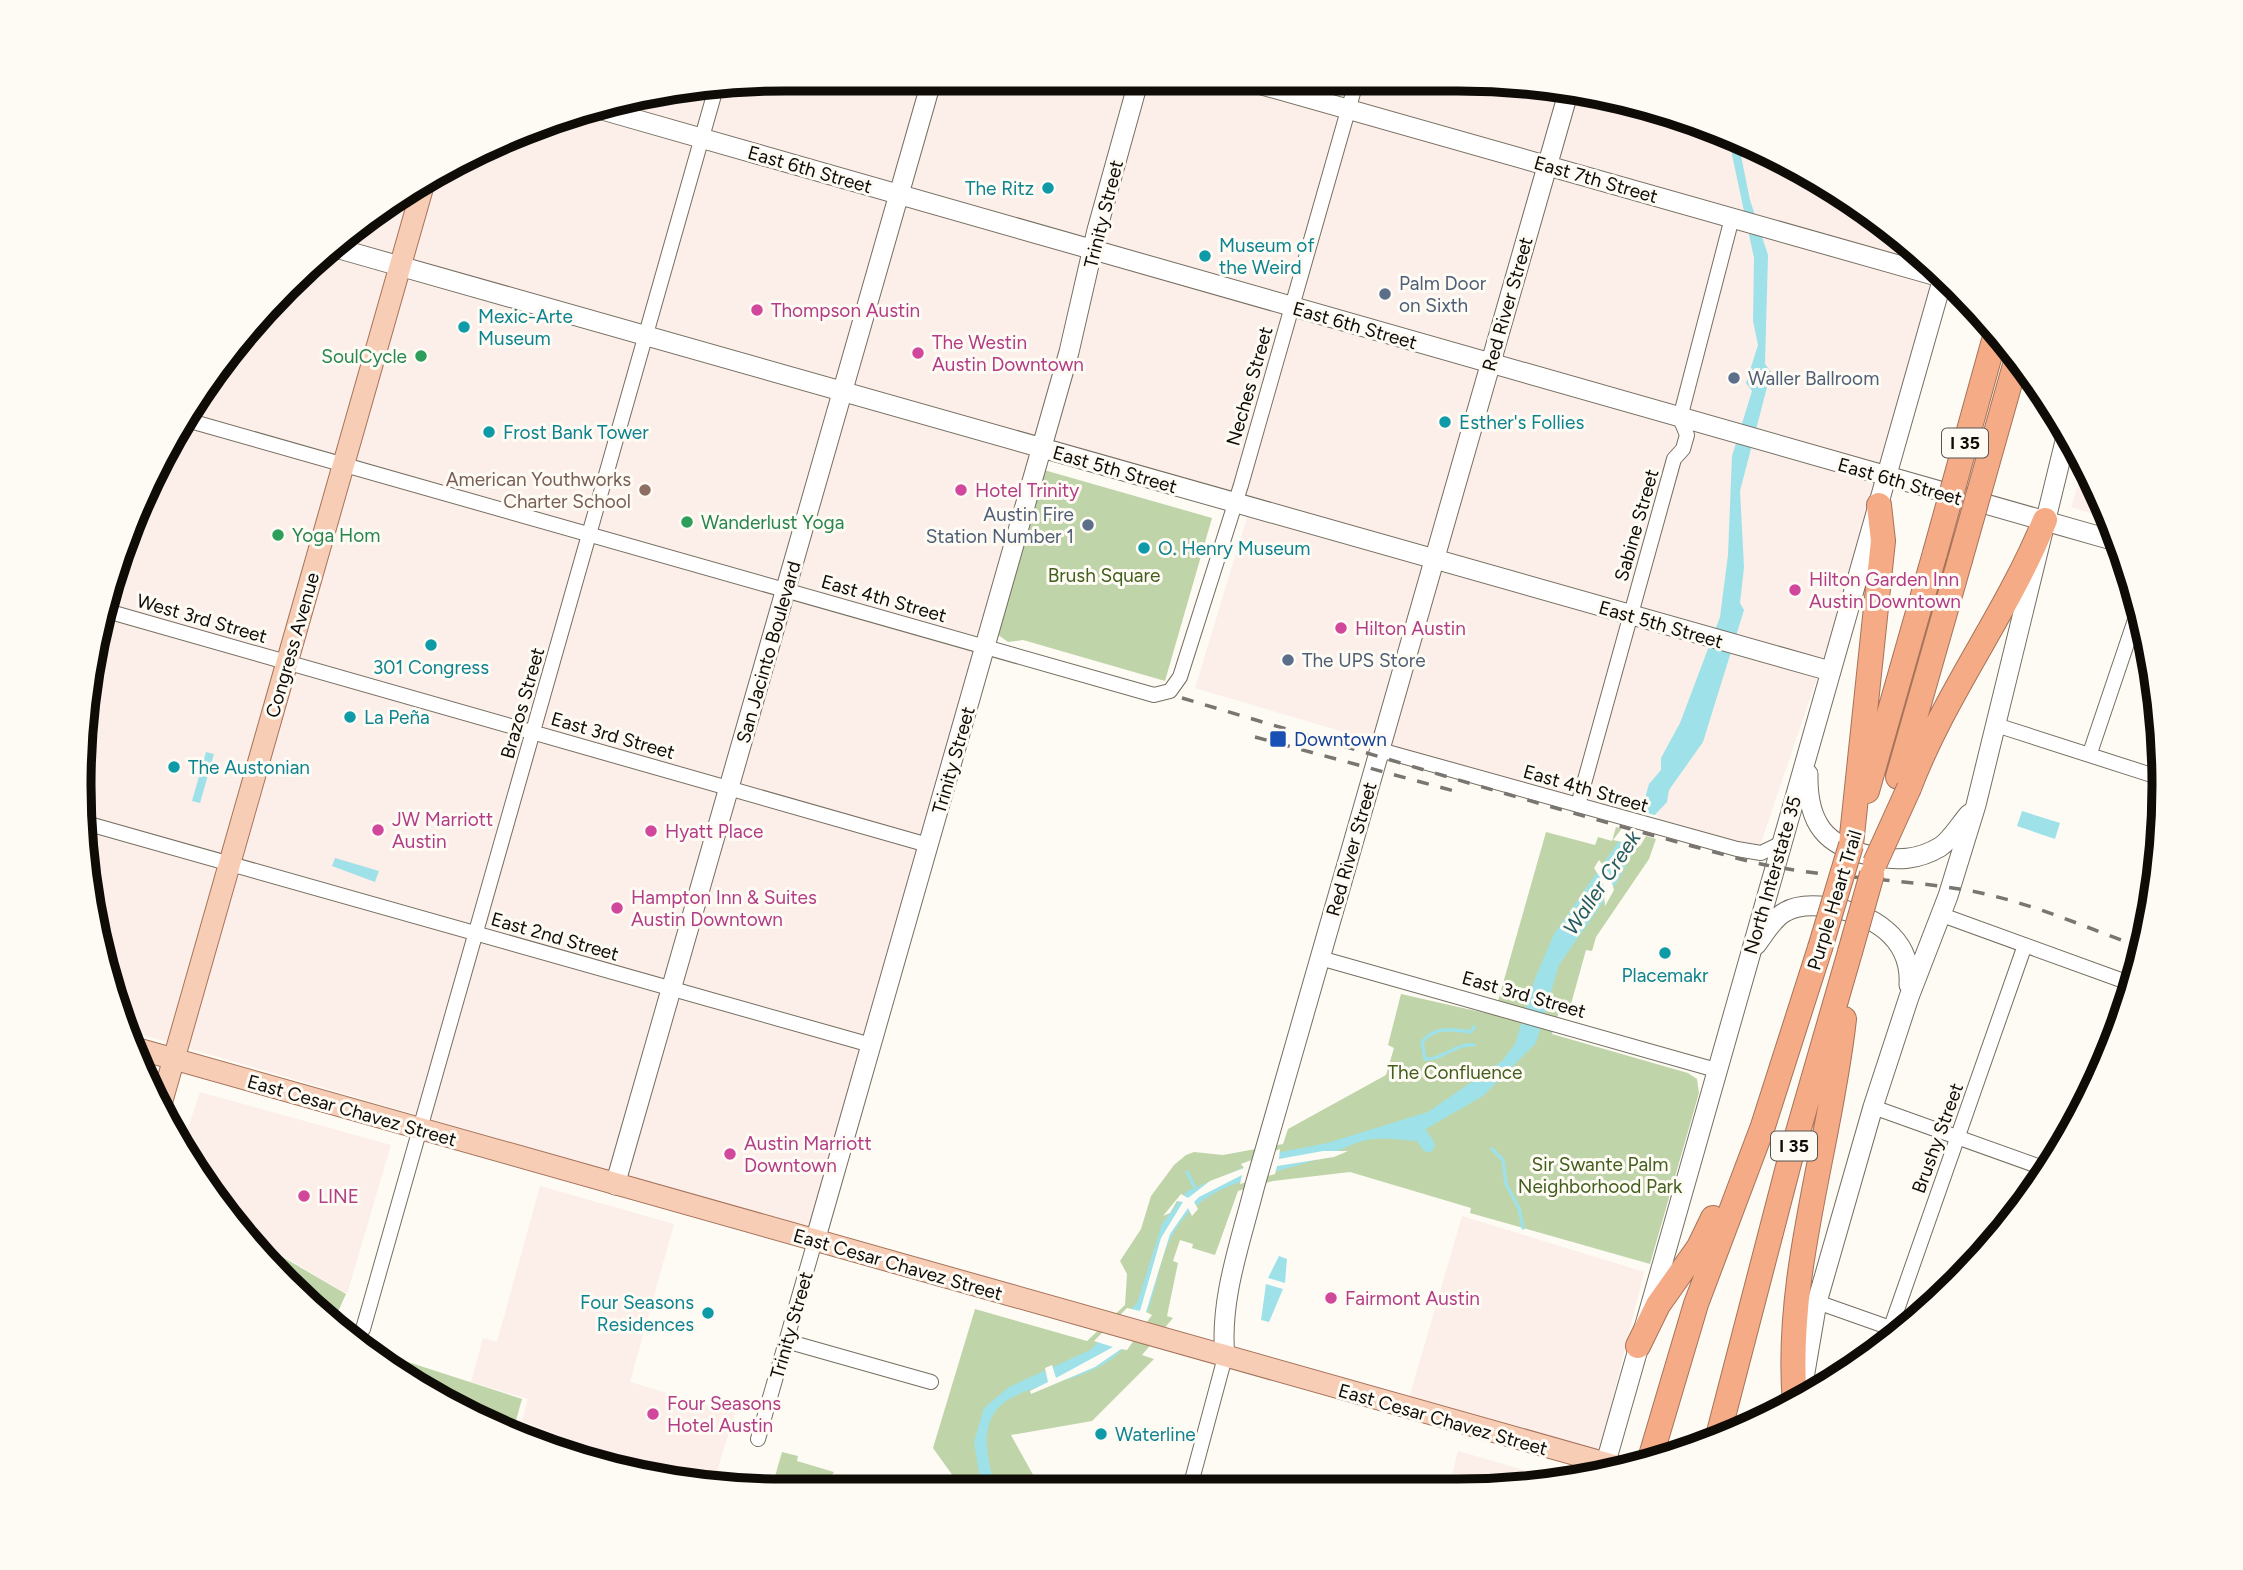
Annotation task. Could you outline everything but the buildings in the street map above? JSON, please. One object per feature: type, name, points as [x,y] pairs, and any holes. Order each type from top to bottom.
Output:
[{"type":"highway","name":"I 35","points":[[1860,793],[1935,553],[1993,343]]},
{"type":"highway","name":"I 35","points":[[1903,786],[1960,560],[2014,370]]},
{"type":"highway","points":[[1860,793],[1882,541],[1880,505]]},
{"type":"highway","points":[[1903,786],[1942,711],[2013,590],[2045,520]]},
{"type":"highway","name":"Purple Heart Trail","points":[[1720,1427],[1789,1163],[1875,863],[1903,786]]},
{"type":"highway","name":"Purple Heart Trail","points":[[1652,1451],[1696,1304],[1763,1125],[1820,948],[1851,845],[1860,793]]},
{"type":"highway","points":[[1794,1392],[1792,1365],[1796,1309],[1842,1037],[1850,952]]},
{"type":"highway","points":[[1638,1346],[1658,1305],[1699,1247],[1763,1125]]},
{"type":"main road","name":"San Jacinto Boulevard","points":[[615,1185],[930,91]]},
{"type":"main road","name":"Trinity Street","points":[[815,1241],[1069,352],[1093,249],[1136,91]]},
{"type":"main road","name":"East 7th Street","points":[[1284,91],[1711,212],[1730,227],[1787,234],[1925,271]]},
{"type":"main road","name":"Red River Street","points":[[1225,1357],[1223,1335],[1230,1283],[1255,1185],[1566,100]]},
{"type":"main road","name":"East 6th Street","points":[[613,113],[2106,538]]},
{"type":"main road","name":"Congress Avenue","points":[[164,1093],[420,195]]},
{"type":"main road","name":"East 5th Street","points":[[343,250],[1830,671]]},
{"type":"main road","name":"North Interstate 35","points":[[1614,1461],[1638,1346],[1830,671],[1943,288]]},
{"type":"main road","points":[[1802,1387],[1817,1302],[1873,1107],[1909,997],[1941,915],[1976,805],[2064,447]]},
{"type":"main road","points":[[1808,749],[1808,796],[1811,811],[1828,839],[1849,851],[1894,860],[1919,858],[1943,845],[1976,805]]},
{"type":"main road","points":[[1750,953],[1785,912],[1815,905],[1844,909],[1877,922],[1895,937],[1910,968],[1909,997]]},
{"type":"main road","name":"East Cesar Chavez Street","points":[[144,1051],[1598,1465]]},
{"type":"street","name":"Neches Street","points":[[1170,691],[1185,663],[1235,503],[1354,91]]},
{"type":"street","name":"Brazos Street","points":[[363,1329],[714,95]]},
{"type":"street","name":"Sabine Street","points":[[1578,805],[1674,459],[1683,449],[1688,435],[1680,418],[1730,227]]},
{"type":"street","name":"East 4th Street","points":[[194,422],[1154,695],[1170,691]]},
{"type":"street","name":"West 3rd Street","points":[[113,613],[287,662]]},
{"type":"street","points":[[2090,753],[2133,626]]},
{"type":"street","name":"East 3rd Street","points":[[287,662],[928,845]]},
{"type":"street","points":[[1996,725],[2152,775]]},
{"type":"street","name":"East 4th Street","points":[[1380,750],[1685,836],[1760,853],[1782,843]]},
{"type":"street","name":"East 2nd Street","points":[[92,825],[871,1045]]},
{"type":"street","points":[[1941,915],[2123,981]]},
{"type":"street","name":"Brushy Street","points":[[1899,1321],[1957,1137],[2025,945]]},
{"type":"street","name":"East 3rd Street","points":[[1320,958],[1716,1070]]},
{"type":"street","points":[[1873,1107],[2038,1166]]},
{"type":"street","name":"Trinity Street","points":[[758,1439],[815,1241]]},
{"type":"street","points":[[1817,1302],[1891,1327]]},
{"type":"street","points":[[786,1341],[931,1382]]},
{"type":"street","name":"Red River Street","points":[[1192,1479],[1225,1357]]},
{"type":"shaded area","points":[[785,91],[1458,91],[1503,92],[1593,104],[1681,128],[1724,144],[1805,184],[1844,208],[1880,234],[1936,282],[1881,489],[1761,843],[1756,846],[1718,840],[1370,744],[1371,740],[1195,688],[1252,501],[1034,443],[809,1229],[137,1033],[115,965],[104,920],[92,830],[92,740],[104,650],[115,605],[144,519],[184,438],[208,399],[263,327],[327,263],[399,208],[438,184],[519,144],[605,115],[694,97]]},
{"type":"shaded area","points":[[2080,478],[2097,515],[2071,507]]},
{"type":"shaded area","name":"LINE","points":[[200,1092],[391,1145],[347,1294],[265,1245],[208,1171],[186,1135]]},
{"type":"shaded area","points":[[540,1186],[674,1224],[630,1382],[735,1413],[716,1475],[650,1466],[610,1456],[522,1421],[528,1399],[471,1382],[483,1338],[497,1342]]},
{"type":"shaded area","points":[[1462,1216],[1644,1272],[1599,1454],[1409,1398]]},
{"type":"shaded area","points":[[1458,1451],[1538,1474],[1503,1478],[1451,1479]]},
{"type":"green space","name":"Brush Square","points":[[1044,470],[1212,518],[1165,681],[1023,640],[1008,642],[997,634]]},
{"type":"green space","name":"The Confluence","points":[[1616,827],[1656,839],[1649,859],[1596,937],[1592,951],[1586,950],[1571,1004],[1559,1012],[1552,1034],[1688,1073],[1697,1079],[1699,1093],[1650,1264],[1470,1213],[1471,1208],[1350,1172],[1273,1181],[1238,1191],[1215,1255],[1192,1248],[1193,1244],[1180,1240],[1173,1261],[1178,1263],[1167,1316],[1173,1318],[1142,1355],[1154,1359],[1092,1421],[1011,1435],[1035,1479],[955,1479],[933,1448],[975,1309],[1087,1341],[1125,1305],[1127,1274],[1120,1261],[1141,1229],[1151,1196],[1174,1165],[1194,1152],[1223,1155],[1283,1144],[1288,1129],[1386,1075],[1394,1048],[1388,1045],[1401,994],[1494,1015],[1546,832],[1595,845],[1598,837],[1612,841]]},
{"type":"green space","points":[[268,1249],[346,1294],[337,1315]]},
{"type":"green space","points":[[392,1357],[522,1399],[515,1424],[438,1386]]},
{"type":"green space","points":[[782,1452],[798,1456],[797,1461],[834,1472],[820,1479],[774,1479]]},
{"type":"water","name":"Waller Creek","points":[[1729,146],[1740,151],[1750,200],[1768,255],[1765,364],[1771,372],[1740,491],[1744,567],[1740,603],[1744,610],[1703,742],[1669,790],[1667,802],[1650,820],[1617,882],[1559,965],[1536,1043],[1483,1096],[1424,1130],[1421,1141],[1386,1138],[1361,1141],[1304,1164],[1243,1181],[1206,1199],[1190,1212],[1168,1244],[1150,1303],[1136,1333],[1123,1349],[1100,1366],[1023,1393],[1003,1404],[990,1422],[987,1450],[994,1479],[980,1479],[974,1442],[984,1408],[1009,1387],[1090,1350],[1137,1303],[1162,1224],[1187,1191],[1281,1152],[1327,1143],[1428,1112],[1502,1061],[1515,1044],[1536,976],[1554,934],[1642,808],[1649,784],[1661,770],[1661,758],[1680,723],[1720,617],[1728,555],[1732,456],[1752,391],[1746,383],[1758,345],[1753,321],[1754,258]]},
{"type":"water","points":[[206,752],[214,754],[200,803],[192,801]]},
{"type":"water","points":[[2022,811],[2060,823],[2055,839],[2017,826]]},
{"type":"water","points":[[335,858],[379,871],[375,882],[332,866]]},
{"type":"water","points":[[1279,1256],[1287,1259],[1285,1283],[1268,1278]]},
{"type":"water","points":[[1266,1284],[1283,1289],[1269,1322],[1261,1320]]},
{"type":"pier","points":[[1636,810],[1658,816],[1640,846],[1613,840]]},
{"type":"pier","points":[[1599,860],[1609,873],[1614,890],[1605,906],[1603,882],[1594,868]]},
{"type":"pier","points":[[1280,1149],[1279,1159],[1323,1151],[1348,1151],[1334,1157],[1277,1166],[1275,1174],[1240,1184],[1242,1175],[1199,1197],[1194,1202],[1198,1209],[1192,1216],[1188,1208],[1170,1234],[1146,1312],[1152,1315],[1127,1350],[1121,1349],[1095,1367],[1031,1394],[1030,1391],[1048,1382],[1045,1368],[1052,1365],[1056,1378],[1113,1347],[1094,1341],[1127,1308],[1140,1311],[1161,1238],[1183,1202],[1177,1201],[1170,1213],[1163,1216],[1181,1194],[1188,1198],[1210,1181],[1244,1168],[1241,1164]]},
{"type":"waterway","points":[[1474,1027],[1471,1032],[1439,1031],[1422,1042],[1425,1059],[1438,1057],[1461,1046],[1474,1045]]},
{"type":"waterway","points":[[1413,1124],[1428,1145]]},
{"type":"waterway","points":[[1492,1149],[1503,1160],[1506,1184],[1519,1208],[1523,1228]]},
{"type":"waterway","points":[[1187,1172],[1194,1186]]},
{"type":"railway","points":[[1182,698],[1530,801],[1740,859],[1797,870],[1971,891],[2037,909],[2133,944]]},
{"type":"railway","points":[[1255,737],[1454,791]]},
{"type":"place","name":"The Ritz","points":[[1048,188]]},
{"type":"place","name":"Museum of the Weird","points":[[1205,256]]},
{"type":"place","name":"Palm Door on Sixth","points":[[1385,294]]},
{"type":"place","name":"Thompson Austin","points":[[757,310]]},
{"type":"place","name":"Mexic-Arte Museum","points":[[464,327]]},
{"type":"place","name":"The Westin Austin Downtown","points":[[918,353]]},
{"type":"place","name":"SoulCycle","points":[[421,356]]},
{"type":"place","name":"Waller Ballroom","points":[[1734,378]]},
{"type":"place","name":"Esther's Follies","points":[[1445,422]]},
{"type":"place","name":"Frost Bank Tower","points":[[489,432]]},
{"type":"place","name":"American Youthworks Charter School","points":[[645,490]]},
{"type":"place","name":"Hotel Trinity","points":[[961,490]]},
{"type":"place","name":"Wanderlust Yoga","points":[[687,522]]},
{"type":"place","name":"Austin Fire Station Number 1","points":[[1088,525]]},
{"type":"place","name":"Yoga Hom","points":[[278,535]]},
{"type":"place","name":"O. Henry Museum","points":[[1144,548]]},
{"type":"place","name":"Hilton Garden Inn Austin Downtown","points":[[1795,590]]},
{"type":"place","name":"Hilton Austin","points":[[1341,628]]},
{"type":"place","name":"301 Congress","points":[[431,645]]},
{"type":"place","name":"The UPS Store","points":[[1288,660]]},
{"type":"place","name":"La Peña","points":[[350,717]]},
{"type":"place","name":"Downtown","points":[[1278,739]]},
{"type":"place","name":"The Austonian","points":[[174,767]]},
{"type":"place","name":"JW Marriott Austin","points":[[378,830]]},
{"type":"place","name":"Hyatt Place","points":[[651,831]]},
{"type":"place","name":"Hampton Inn & Suites Austin Downtown","points":[[617,908]]},
{"type":"place","name":"Placemakr","points":[[1665,953]]},
{"type":"place","name":"Austin Marriott Downtown","points":[[730,1154]]},
{"type":"place","name":"LINE","points":[[304,1196]]},
{"type":"place","name":"Fairmont Austin","points":[[1331,1298]]},
{"type":"place","name":"Four Seasons Residences","points":[[708,1313]]},
{"type":"place","name":"Four Seasons Hotel Austin","points":[[653,1414]]},
{"type":"place","name":"Waterline","points":[[1101,1434]]},
{"type":"park label","name":"Sir Swante Palm Neighborhood Park","points":[[1600,1175]]}]
